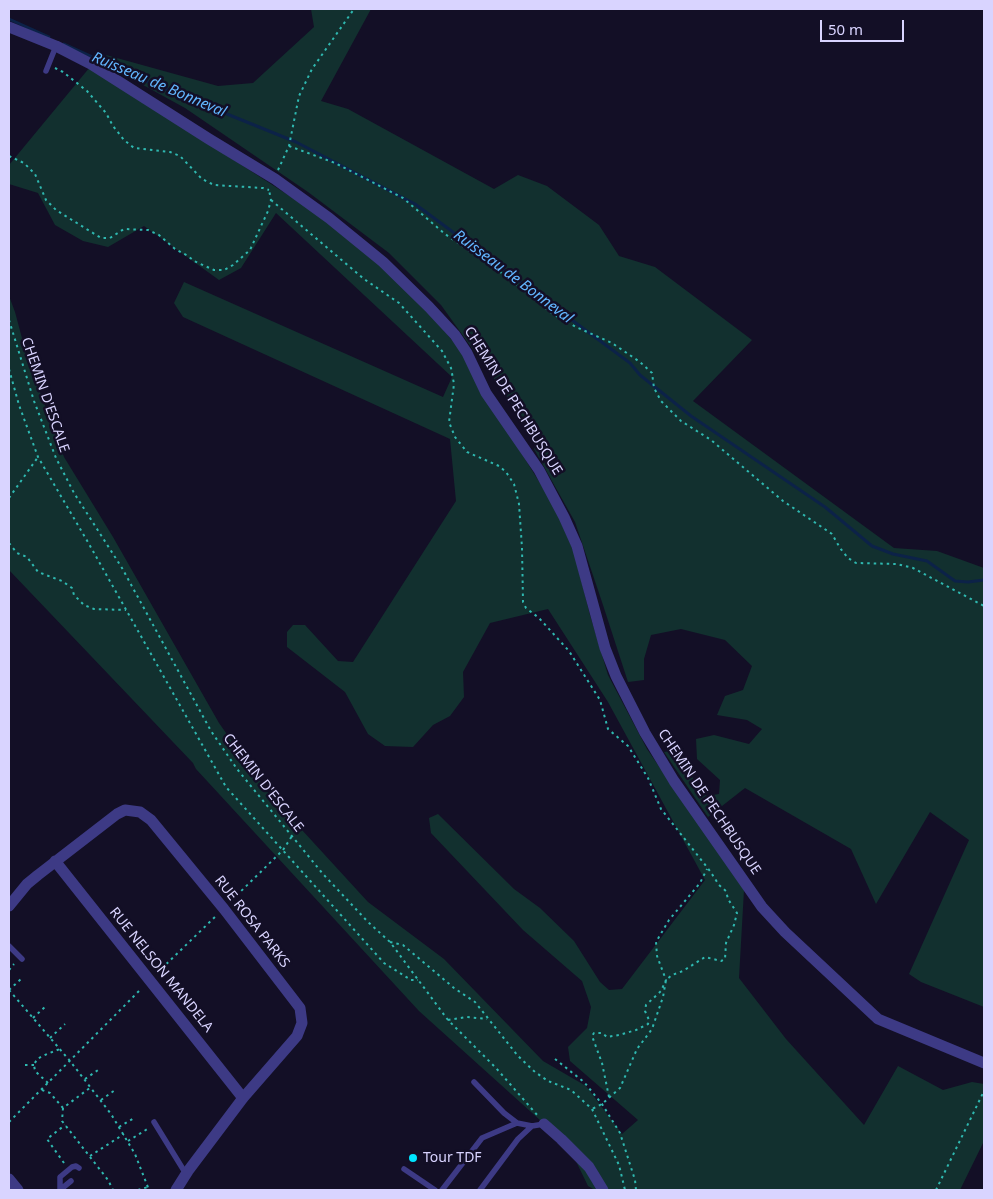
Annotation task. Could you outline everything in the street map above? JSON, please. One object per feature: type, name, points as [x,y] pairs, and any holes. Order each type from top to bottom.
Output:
[{"type":"street","name":"CHEMIN DE PECHBUSQUE","points":[[9,26],[56,46],[91,64],[274,178],[329,218],[383,262],[429,307],[467,353],[486,393],[539,470],[564,517],[582,563],[606,648],[616,676],[645,733],[674,782],[762,907],[785,932],[878,1019],[984,1063]]},
{"type":"street","name":"RUE ROSA PARKS","points":[[9,906],[27,884],[117,814],[126,810],[144,814],[224,909],[297,1004],[302,1018],[301,1027],[294,1040],[243,1098],[176,1190]]},
{"type":"street","name":"RUE NELSON MANDELA","points":[[55,861],[243,1098]]},
{"type":"street","points":[[544,1124],[589,1167],[603,1190]]},
{"type":"street","points":[[9,1179],[18,1190]]},
{"type":"lane","points":[[47,68],[56,46]]},
{"type":"lane","points":[[9,946],[22,959]]},
{"type":"lane","points":[[474,1082],[504,1113],[517,1123],[532,1126],[544,1124]]},
{"type":"lane","points":[[155,1123],[186,1174]]},
{"type":"lane","points":[[442,1190],[482,1138],[517,1123]]},
{"type":"lane","points":[[480,1190],[518,1140],[532,1126]]},
{"type":"lane","points":[[60,1190],[60,1177],[72,1167],[76,1166],[79,1168]]},
{"type":"lane","points":[[404,1169],[434,1190]]},
{"type":"lane","points":[[60,1190],[71,1181]]},
{"type":"path","points":[[274,178],[289,146],[299,96],[312,69],[354,9]]},
{"type":"path","points":[[47,68],[63,72],[87,91],[106,113],[124,140],[134,148],[170,152],[180,156],[202,179],[214,185],[264,188],[269,190]]},
{"type":"path","points":[[289,146],[335,163],[403,198],[445,234],[506,276],[553,314],[612,344],[640,362],[652,373],[654,388],[661,401],[681,421],[710,440],[783,501],[832,534],[848,558],[856,563],[897,564],[914,568],[984,606]]},
{"type":"path","points":[[9,156],[24,163],[36,174],[46,200],[56,210],[101,238],[110,238],[124,229],[148,230],[159,235],[175,249],[194,261],[214,270],[224,270],[233,265],[250,250],[271,200],[364,279],[400,303],[442,350],[451,368],[454,384],[449,422],[454,437],[467,452],[498,466],[506,472],[514,484],[519,504],[523,602],[526,608],[540,618],[569,651],[600,700],[608,729],[628,746],[648,778],[661,810],[718,885],[726,891],[728,899],[737,912],[734,925],[726,943],[725,959],[721,961],[705,957],[666,980],[661,991],[646,1005],[645,1011],[649,1020],[648,1024],[619,1035],[607,1036],[602,1033],[594,1033],[592,1036],[602,1063],[609,1097]]},
{"type":"path","name":"CHEMIN D'ESCALE","points":[[9,320],[34,401],[56,458],[67,480],[122,568],[211,731],[237,769],[323,874],[368,922],[390,942],[448,1020],[496,1068],[544,1124]]},
{"type":"path","points":[[9,369],[19,405],[38,458],[89,544],[226,787],[384,963],[411,980],[418,980]]},
{"type":"path","points":[[9,498],[38,458]]},
{"type":"path","points":[[9,543],[17,553],[27,557],[38,572],[62,581],[72,588],[74,595],[84,605],[94,609],[126,610]]},
{"type":"path","points":[[9,1122],[150,980],[224,909],[282,850],[292,836]]},
{"type":"path","points":[[592,1109],[602,1104],[620,1088],[637,1049],[652,1029],[664,997],[666,980],[657,956],[656,942],[669,920],[700,882],[707,869]]},
{"type":"path","points":[[390,942],[403,945],[454,988],[475,1002],[518,1056],[535,1072],[548,1081],[571,1090],[592,1109],[619,1165],[625,1190]]},
{"type":"path","points":[[21,979],[9,990],[85,1079],[124,1134],[135,1154],[148,1189],[138,1190]]},
{"type":"path","points":[[33,1018],[47,1005]]},
{"type":"path","points":[[448,1020],[467,1017],[487,1019]]},
{"type":"path","points":[[50,1038],[65,1024]]},
{"type":"path","points":[[48,1083],[35,1071],[34,1066],[37,1059],[60,1049]]},
{"type":"path","points":[[555,1059],[584,1082],[602,1104],[620,1133],[635,1180],[636,1190]]},
{"type":"path","points":[[26,1065],[34,1066]]},
{"type":"path","points":[[85,1079],[101,1068]]},
{"type":"path","points":[[63,1108],[91,1087]]},
{"type":"path","points":[[42,1090],[50,1093],[63,1108],[62,1121],[108,1180],[112,1190]]},
{"type":"path","points":[[101,1100],[115,1090]]},
{"type":"path","points":[[936,1190],[984,1091]]},
{"type":"path","points":[[119,1127],[134,1118]]},
{"type":"path","points":[[128,1141],[155,1123]]},
{"type":"path","points":[[65,1125],[47,1140],[66,1166]]},
{"type":"path","points":[[90,1156],[124,1134]]},
{"type":"green space","points":[[311,9],[371,9],[321,101],[348,109],[494,189],[518,175],[547,186],[599,225],[619,256],[655,267],[752,340],[693,401],[894,548],[937,551],[984,568],[984,1007],[921,982],[909,974],[969,840],[930,812],[876,904],[851,849],[745,788],[708,817],[664,752],[672,751],[707,796],[719,794],[720,780],[697,759],[696,739],[714,735],[749,744],[762,729],[747,720],[717,715],[725,696],[743,690],[752,666],[725,640],[681,629],[651,635],[644,659],[644,680],[628,682],[575,522],[534,449],[537,442],[527,425],[441,305],[389,253],[308,192],[185,108],[103,63],[106,55],[218,86],[253,83],[314,27]]},
{"type":"green space","points":[[90,67],[322,217],[380,263],[438,323],[464,355],[553,504],[574,552],[608,675],[647,749],[744,890],[739,978],[786,1039],[864,1125],[898,1066],[943,1090],[972,1082],[984,1084],[984,1141],[960,1190],[595,1190],[588,1186],[571,1151],[541,1121],[419,1011],[196,769],[193,763],[9,570],[9,296],[27,357],[64,457],[113,537],[219,723],[269,794],[368,902],[444,959],[543,1061],[586,1086],[622,1134],[638,1120],[570,1061],[568,1047],[587,1028],[591,1007],[582,981],[523,930],[431,833],[429,818],[438,814],[514,889],[540,908],[574,941],[600,982],[609,990],[622,989],[705,880],[608,702],[548,609],[490,623],[463,672],[464,697],[450,716],[433,725],[413,747],[385,746],[368,734],[345,692],[287,647],[287,632],[293,625],[305,625],[338,661],[353,662],[456,501],[450,439],[183,317],[174,303],[184,282],[443,397],[452,377],[276,213],[241,268],[219,280],[144,226],[108,247],[83,241],[55,225],[38,193],[9,184],[9,165]]},
{"type":"waterway","name":"Ruisseau de Bonneval","points":[[9,19],[49,37]]},
{"type":"waterway","name":"Ruisseau de Bonneval","points":[[64,44],[148,82],[296,142],[415,204],[630,363],[640,375],[691,416],[825,507],[872,546],[893,554],[927,561],[955,581],[984,580]]},
{"type":"place","name":"Tour TDF","points":[[413,1158]]}]
